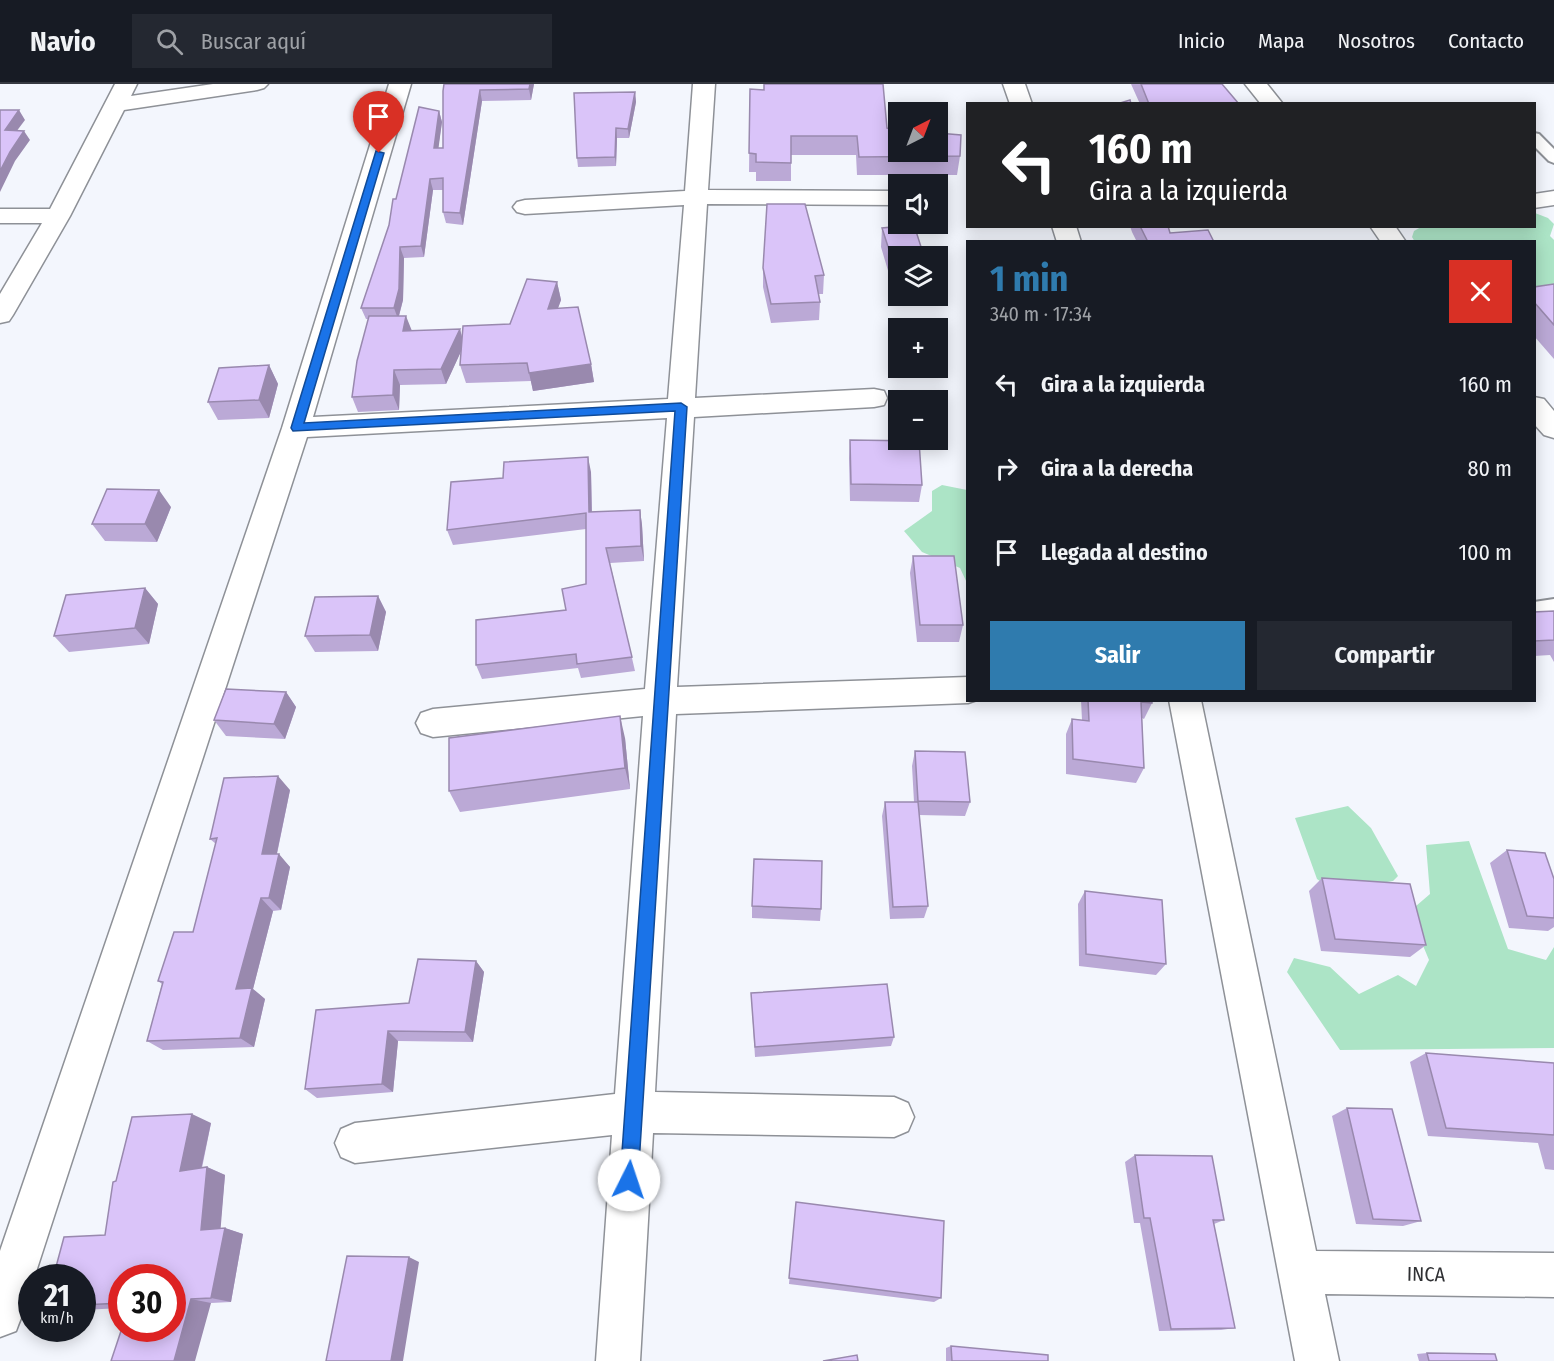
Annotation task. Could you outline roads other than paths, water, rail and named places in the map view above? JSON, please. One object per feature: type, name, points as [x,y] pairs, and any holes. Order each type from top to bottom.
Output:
[{"type":"street","points":[[0,315],[58,216],[122,94],[257,84]]},
{"type":"street","points":[[0,1314],[297,428],[400,84]]},
{"type":"street","points":[[618,1361],[660,701],[698,197],[704,84]]},
{"type":"street","points":[[1014,84],[1020,102]]},
{"type":"street","points":[[1256,84],[1271,102]]},
{"type":"street","points":[[525,207],[698,197],[888,198]]},
{"type":"street","points":[[1536,201],[1554,198]]},
{"type":"street","points":[[0,216],[58,216]]},
{"type":"street","points":[[297,428],[874,398]]},
{"type":"street","points":[[1536,408],[1554,428]]},
{"type":"street","points":[[433,723],[660,701],[966,690]]},
{"type":"street","points":[[1185,702],[1317,1361]]},
{"type":"street","points":[[356,1143],[633,1112],[894,1117]]},
{"type":"street","name":"INCA","points":[[1299,1272],[1554,1275]]},
{"type":"lane","points":[[1536,139],[1554,158]]},
{"type":"lane","points":[[1536,610],[1554,607]]}]
